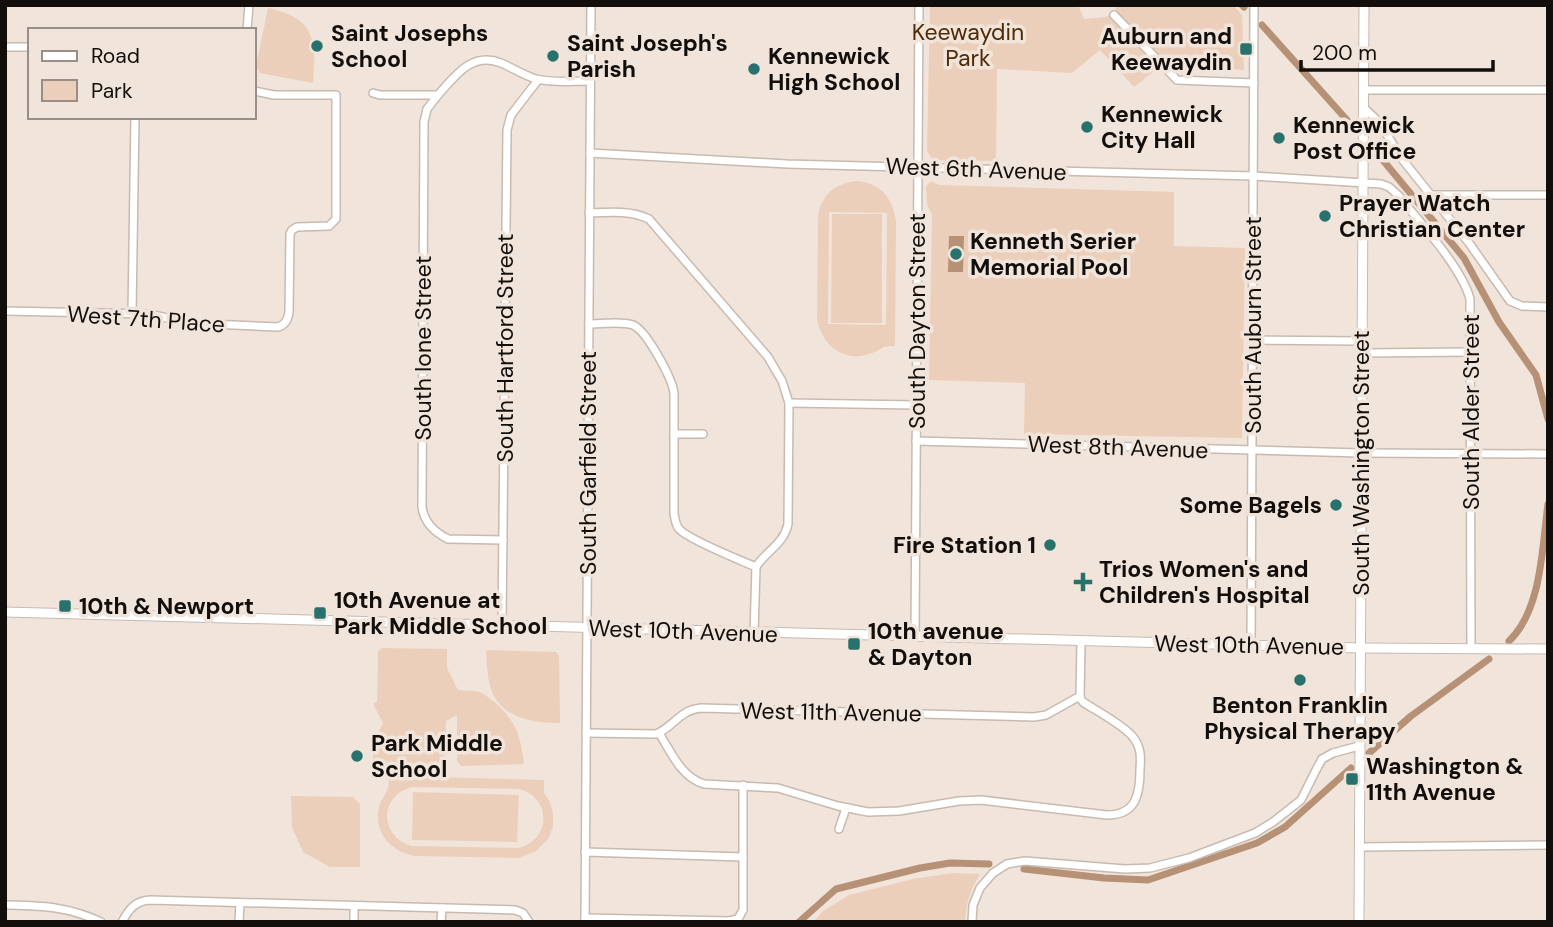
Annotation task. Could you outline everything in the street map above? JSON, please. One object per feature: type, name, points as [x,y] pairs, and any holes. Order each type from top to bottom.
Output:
[{"type":"main road","name":"South Washington Street","points":[[1359,922],[1364,5]]},
{"type":"main road","name":"West 10th Avenue","points":[[5,612],[1360,648],[1548,649]]},
{"type":"street","points":[[247,28],[248,5]]},
{"type":"street","name":"South Garfield Street","points":[[585,920],[591,5]]},
{"type":"street","name":"South Dayton Street","points":[[915,637],[919,5]]},
{"type":"street","name":"South Auburn Street","points":[[1251,645],[1255,5]]},
{"type":"street","points":[[1114,15],[1177,80],[1254,83]]},
{"type":"street","points":[[5,47],[28,47]]},
{"type":"street","name":"South Ione Street","points":[[503,540],[447,539],[429,525],[423,514],[424,122],[427,109],[438,95],[462,68],[477,61],[497,61],[538,80]]},
{"type":"street","points":[[538,80],[590,81]]},
{"type":"street","name":"South Hartford Street","points":[[502,626],[507,125],[514,111],[538,80]]},
{"type":"street","points":[[1364,90],[1548,90]]},
{"type":"street","name":"West 7th Place","points":[[5,311],[155,314],[182,323],[196,324],[277,327],[285,323],[289,312],[290,234],[297,227],[330,226],[336,219],[336,94],[274,95],[256,91]]},
{"type":"street","points":[[373,93],[438,95]]},
{"type":"street","points":[[1363,107],[1378,122],[1396,151],[1469,243],[1510,301],[1517,305],[1548,307]]},
{"type":"street","points":[[132,314],[135,119]]},
{"type":"street","name":"West 6th Avenue","points":[[590,153],[787,164],[1254,176],[1363,183]]},
{"type":"street","name":"South Alder Street","points":[[1363,183],[1385,185],[1394,190],[1457,272],[1471,299],[1471,649]]},
{"type":"street","points":[[1431,195],[1548,195]]},
{"type":"street","points":[[589,213],[635,214],[649,219],[768,357],[782,381],[789,403],[789,517],[787,530],[780,543],[761,559],[756,567],[754,632]]},
{"type":"street","points":[[589,324],[632,325],[641,330],[674,387],[674,513],[679,528],[689,536],[756,567]]},
{"type":"street","points":[[1253,340],[1362,341]]},
{"type":"street","points":[[1362,353],[1471,352]]},
{"type":"street","points":[[789,403],[916,405]]},
{"type":"street","points":[[674,434],[703,434]]},
{"type":"street","name":"West 8th Avenue","points":[[916,441],[1361,453],[1548,454]]},
{"type":"street","points":[[586,733],[659,733],[684,772],[704,784],[778,788],[862,811],[889,812],[981,800],[1119,814],[1130,808],[1137,797],[1140,785],[1138,745],[1132,736],[1083,702],[1080,696],[1081,641]]},
{"type":"street","name":"West 11th Avenue","points":[[659,733],[687,711],[696,709],[1034,717],[1052,712],[1080,696]]},
{"type":"street","points":[[972,922],[976,895],[985,880],[1007,864],[1025,861],[1125,869],[1150,868],[1189,858],[1255,833],[1273,822],[1304,796],[1322,760],[1333,753],[1359,746]]},
{"type":"street","points":[[585,920],[738,919],[743,910],[743,785]]},
{"type":"street","points":[[839,829],[846,808]]},
{"type":"street","points":[[1359,847],[1548,845]]},
{"type":"street","points":[[585,852],[743,857]]},
{"type":"street","points":[[121,922],[132,906],[145,901],[515,910],[527,918]]},
{"type":"street","points":[[239,922],[240,903]]},
{"type":"street","points":[[5,905],[58,907],[101,922]]},
{"type":"street","points":[[354,906],[354,922]]},
{"type":"street","points":[[441,922],[442,908]]},
{"type":"green space","name":"Keewaydin Park","points":[[930,5],[1078,5],[1084,19],[1106,17],[1116,9],[1116,5],[1233,5],[1242,15],[1244,70],[1186,66],[1174,55],[1134,87],[1100,50],[1072,73],[997,69],[996,161],[933,160],[927,151]]},
{"type":"green space","points":[[268,8],[296,18],[310,34],[314,55],[313,83],[260,73],[256,66]]},
{"type":"green space","points":[[931,181],[939,185],[1174,192],[1174,246],[1245,248],[1242,438],[1024,434],[1025,383],[929,380],[932,214],[927,205],[926,186]]},
{"type":"green space","points":[[848,182],[864,182],[878,188],[892,205],[896,221],[895,346],[859,356],[850,356],[834,349],[823,335],[817,317],[818,215],[830,191]],"holes":[[[829,212],[887,213],[886,325],[828,324]]]},
{"type":"green space","points":[[832,214],[882,214],[882,323],[831,323]]},
{"type":"green space","points":[[382,648],[447,649],[447,668],[458,690],[480,692],[510,718],[517,732],[524,764],[461,766],[457,761],[457,715],[446,721],[445,761],[439,766],[373,764],[375,743],[383,723],[373,704],[377,702],[378,652]]},
{"type":"green space","points":[[486,650],[556,652],[559,656],[560,723],[529,720],[502,707],[491,689]]},
{"type":"green space","points":[[389,776],[544,780],[544,793],[553,814],[549,838],[536,851],[519,858],[416,856],[399,851],[386,840],[379,826],[379,808],[387,790]],"holes":[[[412,787],[520,789],[538,801],[543,819],[537,837],[518,848],[411,846],[400,841],[388,825],[387,815],[394,798],[401,791]]]},
{"type":"green space","points":[[413,792],[519,795],[517,842],[412,840]]},
{"type":"green space","points":[[291,796],[353,797],[360,804],[360,867],[330,867],[303,852],[292,827]]},
{"type":"green space","points":[[953,873],[980,874],[969,897],[965,922],[813,922],[823,911],[849,895],[913,879]]},
{"type":"shaded area","name":"Kenneth Serier Memorial Pool","points":[[949,236],[964,236],[963,272],[948,272]]},
{"type":"waterway","points":[[1262,25],[1355,129]]},
{"type":"waterway","points":[[1372,147],[1464,258],[1499,322],[1536,375],[1548,419]]},
{"type":"waterway","points":[[1509,641],[1520,628],[1534,595],[1542,558],[1548,504]]},
{"type":"waterway","points":[[1369,753],[1411,716],[1489,659]]},
{"type":"waterway","points":[[1024,869],[1148,880],[1257,843],[1285,827],[1351,768]]},
{"type":"waterway","points":[[799,922],[836,889],[950,863],[989,864]]},
{"type":"place","name":"Saint Josephs School","points":[[317,46]]},
{"type":"place","name":"Auburn and Keewaydin","points":[[1246,49]]},
{"type":"place","name":"Saint Joseph's Parish","points":[[553,56]]},
{"type":"place","name":"Kennewick High School","points":[[754,69]]},
{"type":"place","name":"Kennewick City Hall","points":[[1087,127]]},
{"type":"place","name":"Kennewick Post Office","points":[[1279,138]]},
{"type":"place","name":"Prayer Watch Christian Center","points":[[1325,216]]},
{"type":"place","name":"Kenneth Serier Memorial Pool","points":[[956,254]]},
{"type":"place","name":"Some Bagels","points":[[1336,505]]},
{"type":"place","name":"Fire Station 1","points":[[1050,545]]},
{"type":"place","name":"Trios Women's and Children's Hospital","points":[[1083,582]]},
{"type":"place","name":"10th & Newport","points":[[65,606]]},
{"type":"place","name":"10th Avenue at Park Middle School","points":[[320,613]]},
{"type":"place","name":"10th avenue & Dayton","points":[[854,644]]},
{"type":"place","name":"Benton Franklin Physical Therapy","points":[[1300,680]]},
{"type":"place","name":"Park Middle School","points":[[357,756]]},
{"type":"place","name":"Washington & 11th Avenue","points":[[1352,779]]}]
